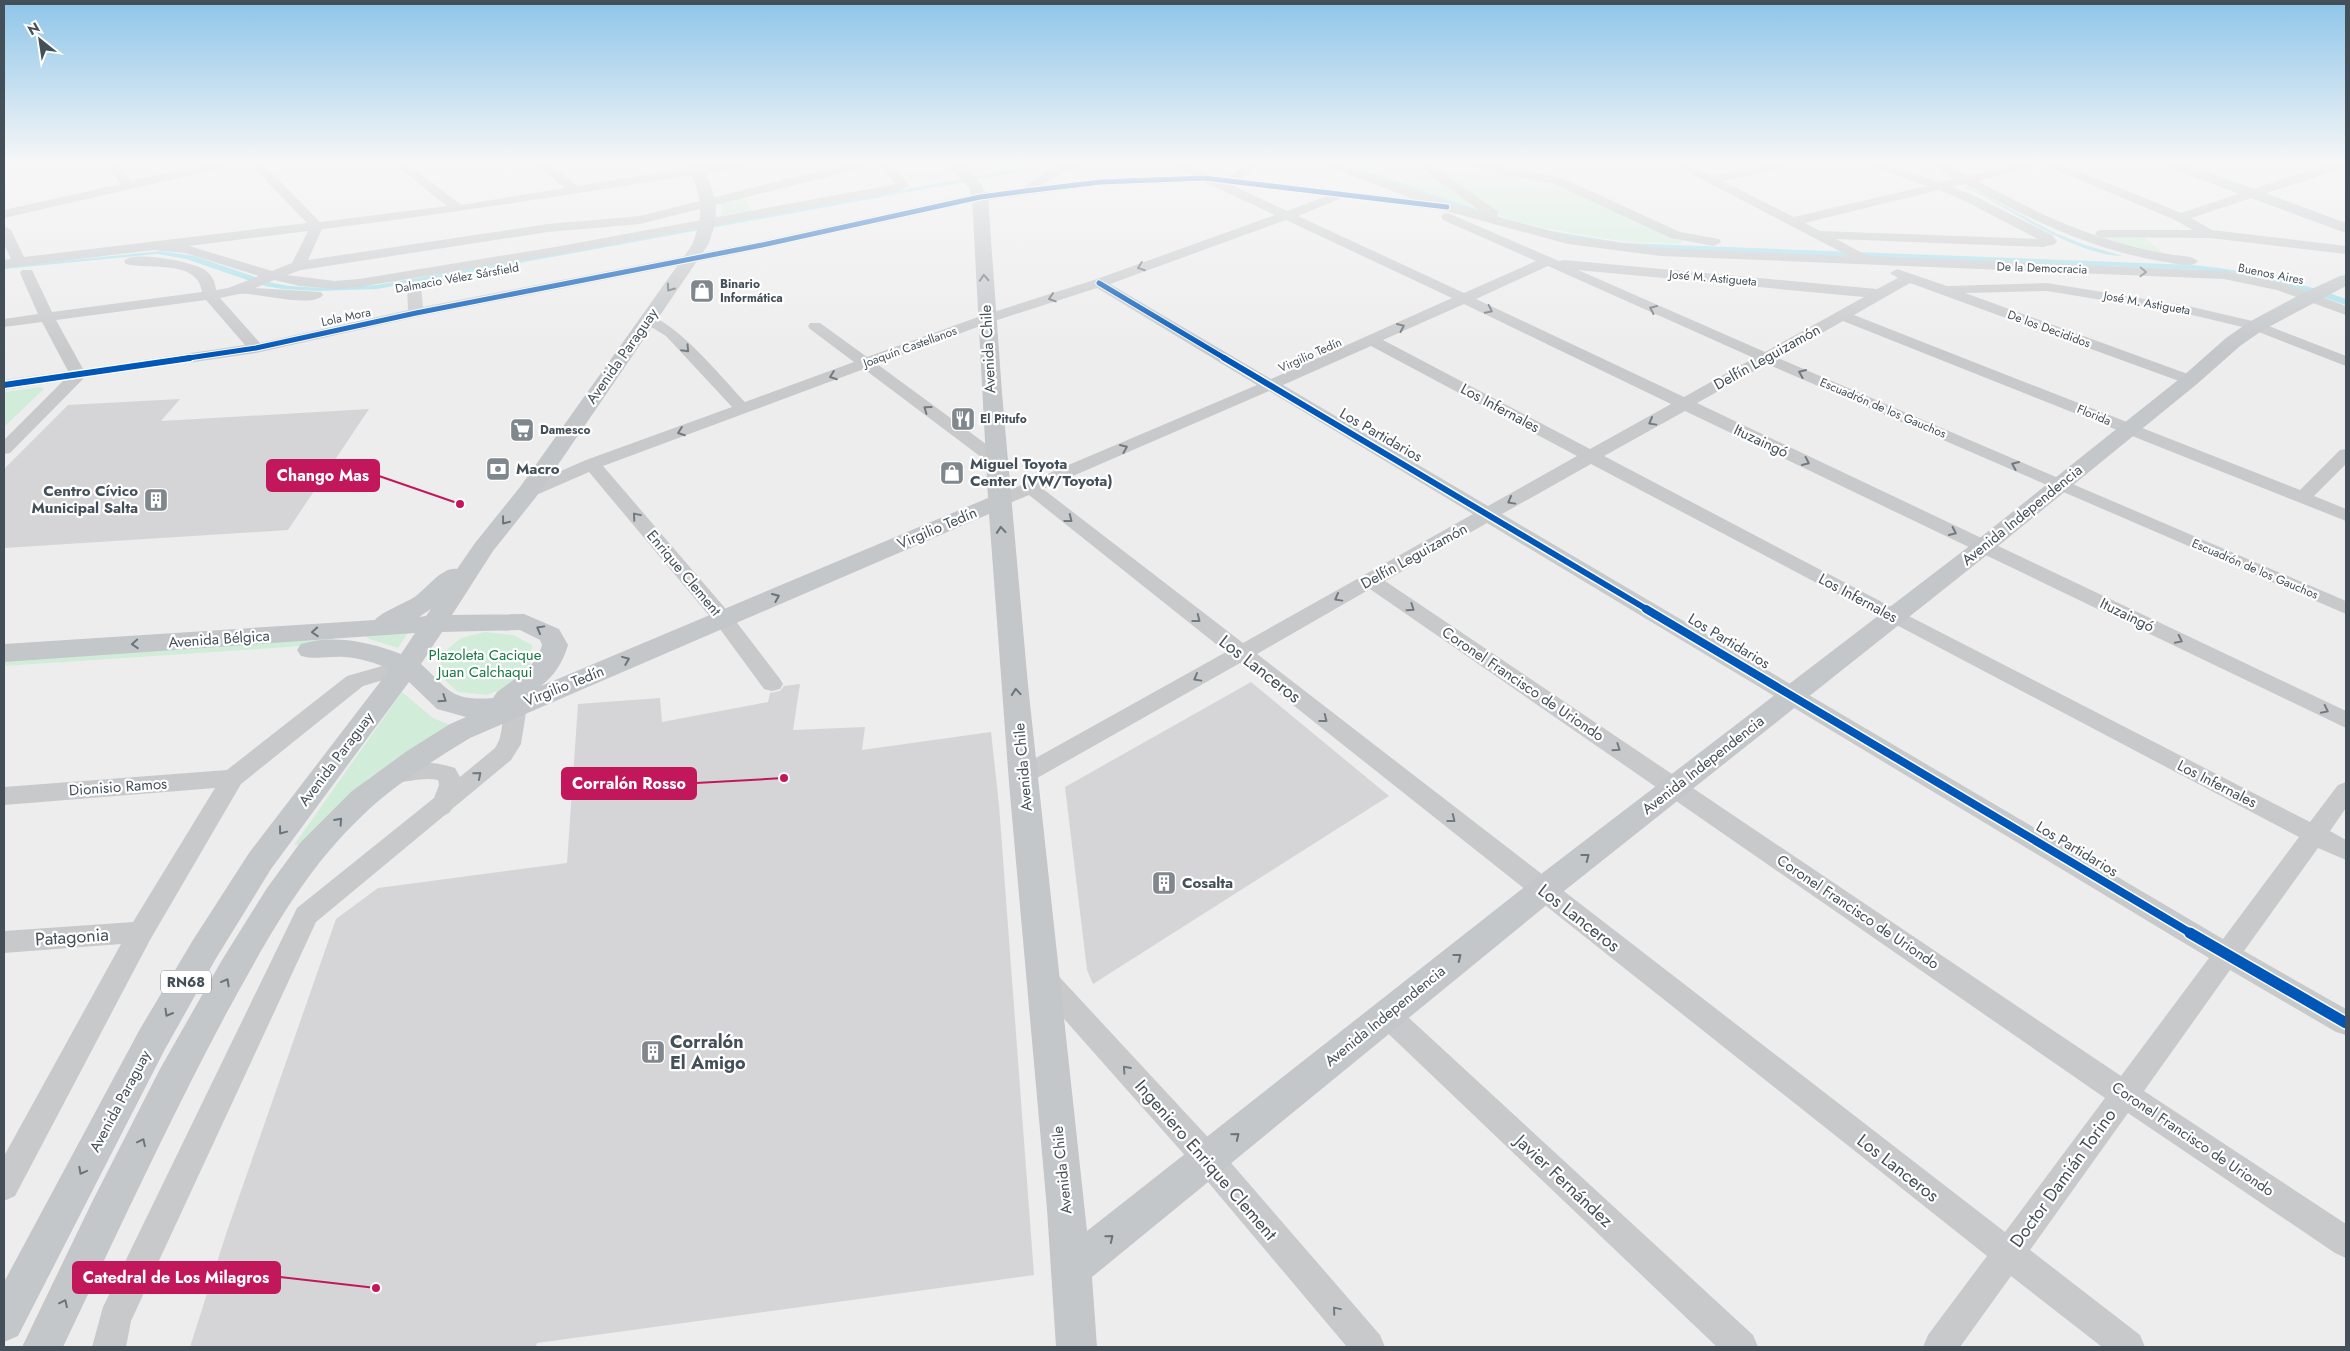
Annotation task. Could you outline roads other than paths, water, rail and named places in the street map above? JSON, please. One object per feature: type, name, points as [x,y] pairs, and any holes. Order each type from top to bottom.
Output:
[{"type":"main road","points":[[701,240],[705,226]]},
{"type":"main road","name":"Avenida Chile","points":[[980,226],[995,459],[1042,976],[1072,1268],[1076,1347]]},
{"type":"main road","name":"Avenida Paraguay","points":[[4,1322],[152,1040],[204,950],[260,861],[407,666],[483,548],[528,492],[701,240]]},
{"type":"main road","name":"Avenida Independencia","points":[[1072,1268],[1386,1014],[1984,546],[2190,380],[2233,342],[2313,287],[2346,280]]},
{"type":"main road","name":"Virgilio Tedín","points":[[505,707],[724,620],[999,501]]},
{"type":"main road","points":[[353,629],[408,614],[435,594],[483,548]]},
{"type":"main road","name":"Avenida Bélgica","points":[[4,654],[433,624],[524,622],[550,635],[555,645],[552,656],[543,671],[505,707]]},
{"type":"main road","name":"Avenida Bélgica","points":[[4,671],[343,648],[368,651],[407,666]]},
{"type":"main road","points":[[407,666],[446,702],[470,709],[505,707]]},
{"type":"main road","name":"RN68","points":[[42,1347],[175,1075],[252,936],[316,846],[348,811],[389,776],[460,731],[505,707]]},
{"type":"street","points":[[4,276],[23,267],[159,246],[317,226]]},
{"type":"street","points":[[298,266],[317,226]]},
{"type":"street","points":[[246,288],[298,266],[570,226]]},
{"type":"street","points":[[641,226],[642,240],[651,267]]},
{"type":"street","name":"Dalmacio Vélez Sársfield","points":[[701,240],[731,226]]},
{"type":"street","name":"Dalmacio Vélez Sársfield","points":[[159,246],[186,249],[273,276],[300,282],[334,285],[386,280],[417,280],[555,251],[642,240],[701,240],[762,226]]},
{"type":"street","points":[[701,240],[762,245],[839,226]]},
{"type":"street","name":"Joaquín Castellanos","points":[[528,492],[592,464],[986,320],[1099,283],[1256,226]]},
{"type":"street","name":"Ituzaingó","points":[[1310,226],[2346,720]]},
{"type":"street","name":"Escuadrón de los Gauchos","points":[[1467,226],[1766,358],[2346,608]]},
{"type":"street","points":[[1509,226],[1538,245],[1545,253],[1546,262]]},
{"type":"street","name":"De la Democracia","points":[[1518,226],[1568,240],[1661,252],[2224,275],[2281,287],[2313,287],[2346,311]]},
{"type":"street","name":"De la Democracia","points":[[1656,226],[1676,235],[1706,242],[1840,246],[1870,251],[2044,258],[2172,260]]},
{"type":"street","name":"De los Decididos","points":[[1799,226],[1908,278],[2190,380]]},
{"type":"street","points":[[1816,234],[2043,244],[2050,241],[2025,226]]},
{"type":"street","name":"Buenos Aires","points":[[2057,226],[2077,235],[2172,260],[2230,266],[2313,287]]},
{"type":"street","points":[[2196,226],[2210,234]]},
{"type":"street","points":[[548,228],[555,251]]},
{"type":"street","points":[[4,230],[78,375],[4,449]]},
{"type":"street","points":[[2077,235],[2210,234],[2346,250]]},
{"type":"street","name":"Dalmacio Vélez Sársfield","points":[[4,322],[210,296],[246,288],[270,294],[326,296],[642,240]]},
{"type":"street","name":"Lola Mora","points":[[4,385],[256,348],[651,267],[701,240]]},
{"type":"street","points":[[415,250],[417,280],[416,314]]},
{"type":"street","points":[[4,264],[23,267],[116,262],[172,263],[199,272],[205,276],[210,296],[256,348]]},
{"type":"street","name":"José M. Astigueta","points":[[1546,262],[1880,294]]},
{"type":"street","name":"Virgilio Tedín","points":[[999,501],[1270,385],[1546,262]]},
{"type":"street","name":"Delfín Leguizamón","points":[[1024,775],[1908,278]]},
{"type":"street","name":"Los Partidarios","points":[[1099,283],[2346,1023]]},
{"type":"street","name":"José M. Astigueta","points":[[1940,289],[2047,287],[2188,310],[2256,326],[2346,361]]},
{"type":"street","points":[[2313,287],[2346,295]]},
{"type":"street","name":"Florida","points":[[1841,316],[2346,515]]},
{"type":"street","points":[[648,319],[671,333],[743,409]]},
{"type":"street","points":[[815,326],[995,459]]},
{"type":"street","name":"Los Infernales","points":[[1371,340],[1894,617],[2346,851]]},
{"type":"street","points":[[2302,498],[2346,454]]},
{"type":"street","name":"Enrique Clement","points":[[592,464],[724,620],[772,684]]},
{"type":"street","name":"Los Lanceros","points":[[1031,488],[1240,654],[2128,1347]]},
{"type":"street","name":"Coronel Francisco de Uriondo","points":[[1370,580],[2125,1094],[2346,1242]]},
{"type":"street","points":[[4,1186],[141,932],[233,778],[354,681],[407,666]]},
{"type":"street","points":[[110,1347],[114,1320],[306,915],[339,886],[441,807],[503,754],[510,744],[505,707]]},
{"type":"street","points":[[389,776],[414,770],[432,769],[447,774],[451,785],[441,807]]},
{"type":"street","name":"Dionisio Ramos","points":[[4,796],[233,778]]},
{"type":"street","name":"Doctor Damián Torino","points":[[1940,1347],[2346,791]]},
{"type":"street","name":"Patagonia","points":[[4,942],[141,932]]},
{"type":"street","name":"Ingeniero Enrique Clement","points":[[1042,976],[1208,1159],[1368,1347]]},
{"type":"street","name":"Javier Fernández","points":[[1386,1014],[1741,1347]]},
{"type":"water","points":[[703,226],[722,226],[377,289],[317,291],[283,289],[265,286],[186,259],[157,254],[4,269],[4,267],[161,251],[194,256],[273,283],[289,286],[322,288],[377,285]]},
{"type":"water","points":[[1523,226],[1532,226],[1623,243],[2193,265],[2251,273],[2290,282],[2346,299],[2346,305],[2287,285],[2203,270],[1635,248],[1549,233]]},
{"type":"water","points":[[2037,226],[2042,226],[2085,245],[2123,256],[2104,254],[2084,248]]},
{"type":"place","name":"Binario Informática","points":[[702,291]]},
{"type":"place","name":"El Pitufo","points":[[963,419]]},
{"type":"place","name":"Damesco","points":[[522,430]]},
{"type":"place","name":"Macro","points":[[498,469]]},
{"type":"place","name":"Miguel Toyota Center (VW/Toyota)","points":[[952,473]]},
{"type":"place","name":"Centro Cívico Municipal Salta","points":[[156,500]]},
{"type":"place","name":"Chango Mas","points":[[460,504]]},
{"type":"place","name":"Corralón Rosso","points":[[784,778]]},
{"type":"place","name":"Cosalta","points":[[1164,883]]},
{"type":"place","name":"Corralón El Amigo","points":[[653,1052]]},
{"type":"place","name":"Catedral de Los Milagros","points":[[376,1288]]},
{"type":"park label","name":"Plazoleta Cacique Juan Calchaqui","points":[[485,664]]}]
